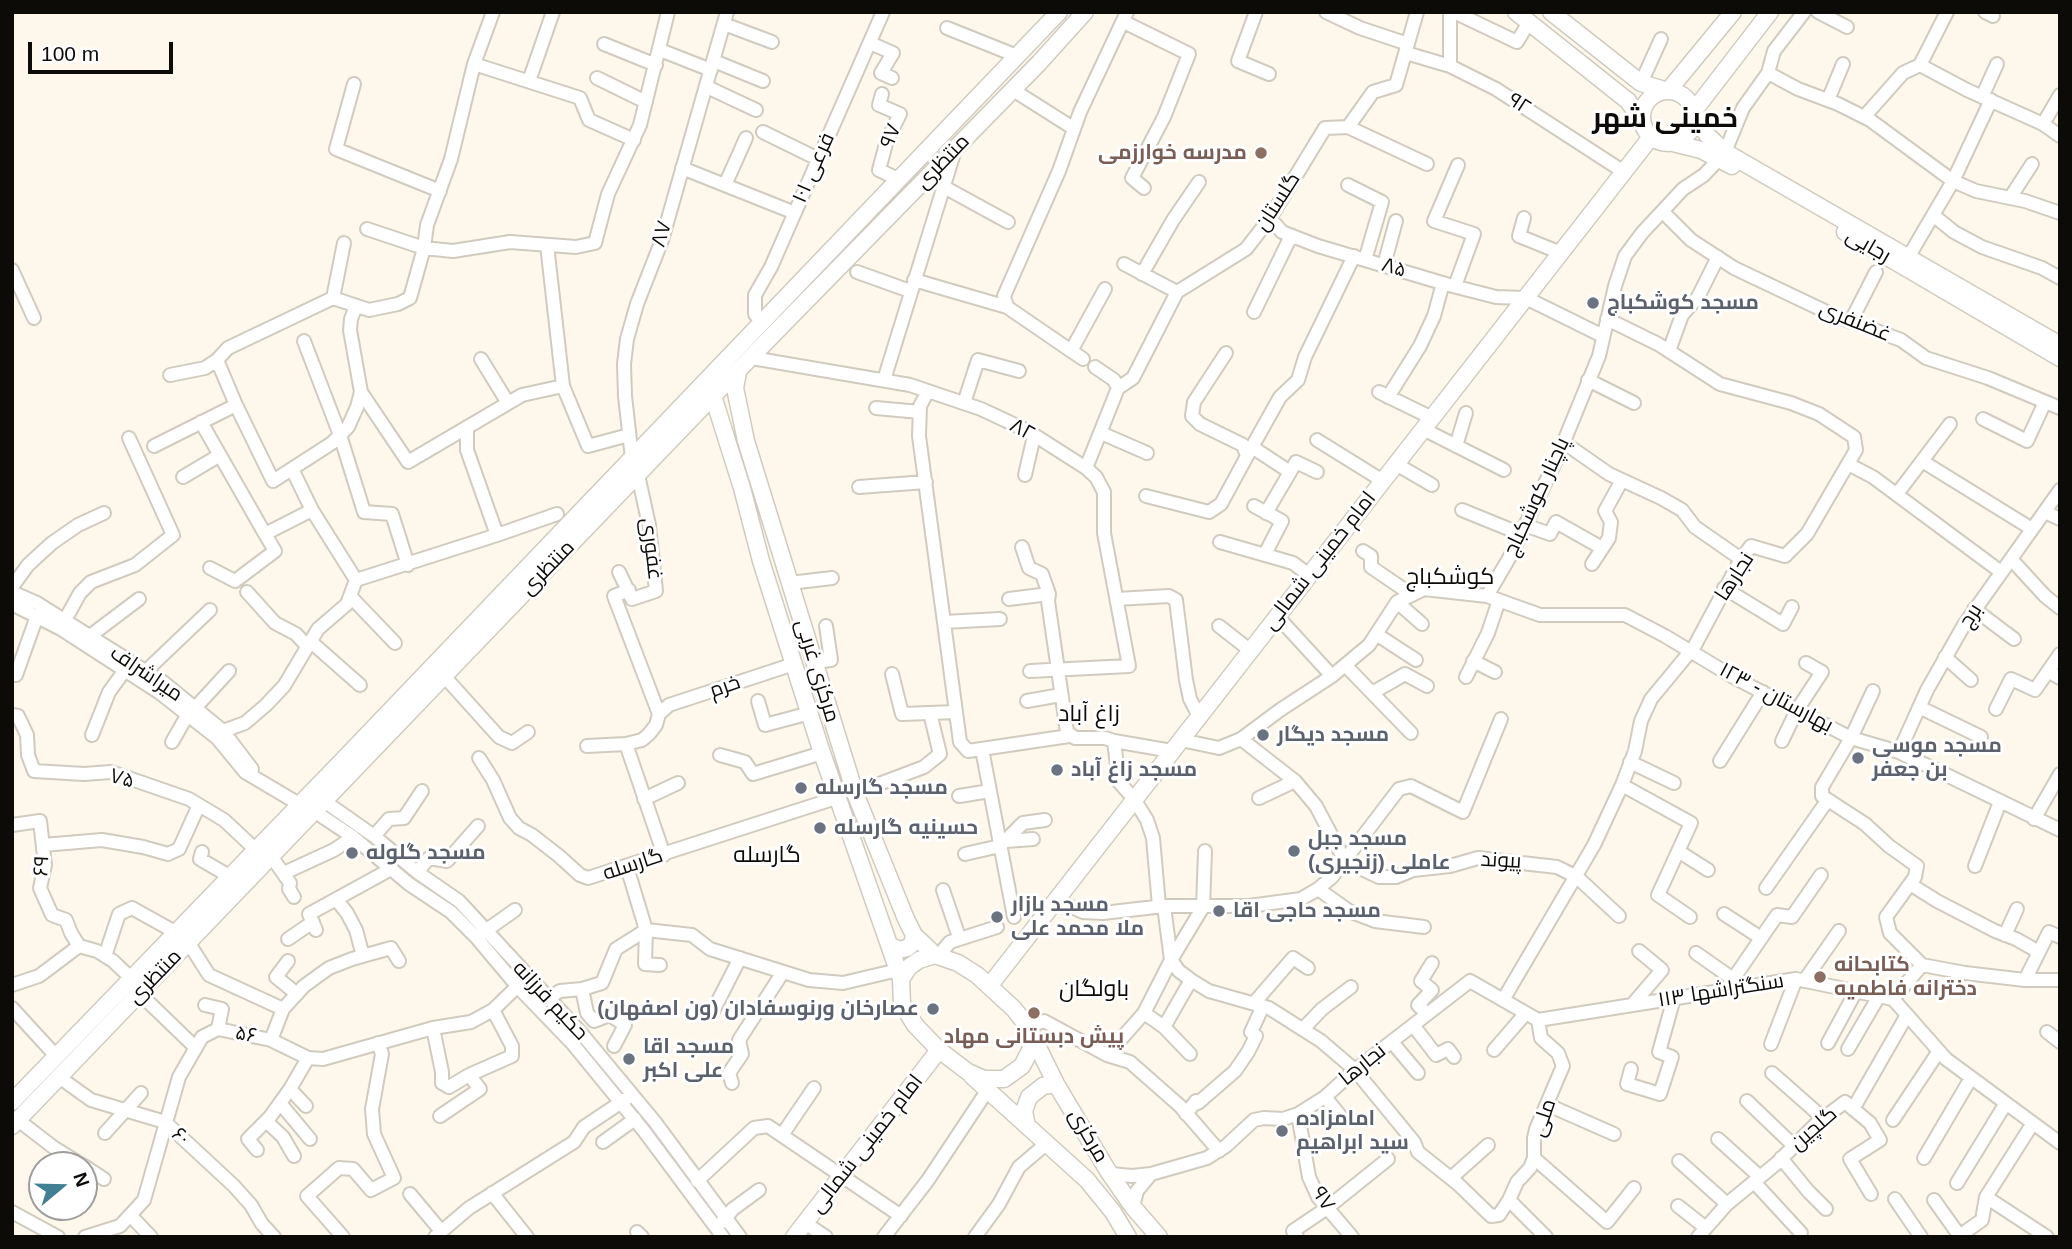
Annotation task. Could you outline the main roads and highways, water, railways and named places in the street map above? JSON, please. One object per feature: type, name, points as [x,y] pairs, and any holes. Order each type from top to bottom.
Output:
[{"type":"main road","name":"منتظری","points":[[15,1123],[139,993],[229,876],[251,860],[271,856],[312,805],[632,458],[1059,12]]},
{"type":"main road","name":"منتظری","points":[[12,1101],[131,978],[181,937],[251,860],[312,805],[361,752],[444,676],[1013,90],[1085,12]]},
{"type":"main road","points":[[1551,12],[1639,81],[1684,97],[1693,112]]},
{"type":"main road","points":[[1642,121],[1646,104],[1659,93],[1668,91],[1733,12]]},
{"type":"main road","points":[[1522,17],[1628,102],[1651,137],[1665,143],[1673,143],[1680,140],[1691,128],[1693,112],[1770,12]]},
{"type":"main road","points":[[1620,96],[1631,93],[1639,81]]},
{"type":"main road","name":"رجایی","points":[[1693,112],[1722,155],[2060,358]]},
{"type":"main road","name":"امام خمینی شمالی","points":[[990,985],[1651,137]]},
{"type":"main road","name":"رجایی","points":[[1673,143],[1722,155],[1909,256],[2060,345]]},
{"type":"main road","name":"مرکزی غربی","points":[[738,372],[735,388],[746,441],[855,793],[898,902],[914,934],[939,956],[958,963],[990,985]]},
{"type":"main road","name":"مرکزی غربی","points":[[713,396],[742,488],[761,561],[836,798],[890,945],[899,974],[902,1004],[908,1016],[939,1050]]},
{"type":"main road","points":[[890,945],[899,950],[907,948],[912,944],[914,934]]},
{"type":"main road","points":[[899,974],[919,960],[939,956]]},
{"type":"main road","name":"مرکزی","points":[[990,985],[1028,1027],[1056,1084],[1111,1174],[1133,1207],[1159,1237]]},
{"type":"main road","points":[[968,1072],[992,1080],[1003,1079],[1014,1073],[1023,1066],[1031,1048],[1028,1027]]},
{"type":"main road","name":"امام خمینی شمالی","points":[[794,1237],[939,1050]]},
{"type":"main road","name":"مرکزی","points":[[939,1050],[968,1072],[1087,1180],[1113,1212],[1128,1237]]},
{"type":"main road","points":[[1027,1126],[1024,1111],[1030,1094],[1043,1086],[1056,1084]]},
{"type":"place","name":"مدرسه خوارزمی","points":[[1261,153]]},
{"type":"place","name":"مسجد کوشکباج","points":[[1593,303]]},
{"type":"place","name":"مسجد دیگار","points":[[1263,735]]},
{"type":"place","name":"مسجد موسی بن جعفر","points":[[1858,758]]},
{"type":"place","name":"مسجد زاغ آباد","points":[[1057,770]]},
{"type":"place","name":"مسجد گارسله","points":[[801,788]]},
{"type":"place","name":"حسینیه گارسله","points":[[820,828]]},
{"type":"place","name":"مسجد جبل عاملی (زنجیری)","points":[[1294,851]]},
{"type":"place","name":"مسجد گلوله","points":[[352,853]]},
{"type":"place","name":"مسجد حاجی اقا","points":[[1219,911]]},
{"type":"place","name":"مسجد بازار ملا محمد علی","points":[[997,917]]},
{"type":"place","name":"کتابحانه دخترانه فاطمیه","points":[[1820,977]]},
{"type":"place","name":"عصارخان ورنوسفادان (ون اصفهان)","points":[[933,1009]]},
{"type":"place","name":"پیش دبستانی مهاد","points":[[1034,1013]]},
{"type":"place","name":"مسجد اقا علی اکبر","points":[[629,1059]]},
{"type":"place","name":"امامزاده سید ابراهیم","points":[[1282,1131]]},
{"type":"district","name":"خمینی شهر","points":[[1665,119]]},
{"type":"district","name":"کوشکباج","points":[[1450,578]]},
{"type":"district","name":"زاغ آباد","points":[[1089,715]]},
{"type":"district","name":"گارسله","points":[[767,856]]},
{"type":"district","name":"باولگان","points":[[1094,990]]}]
